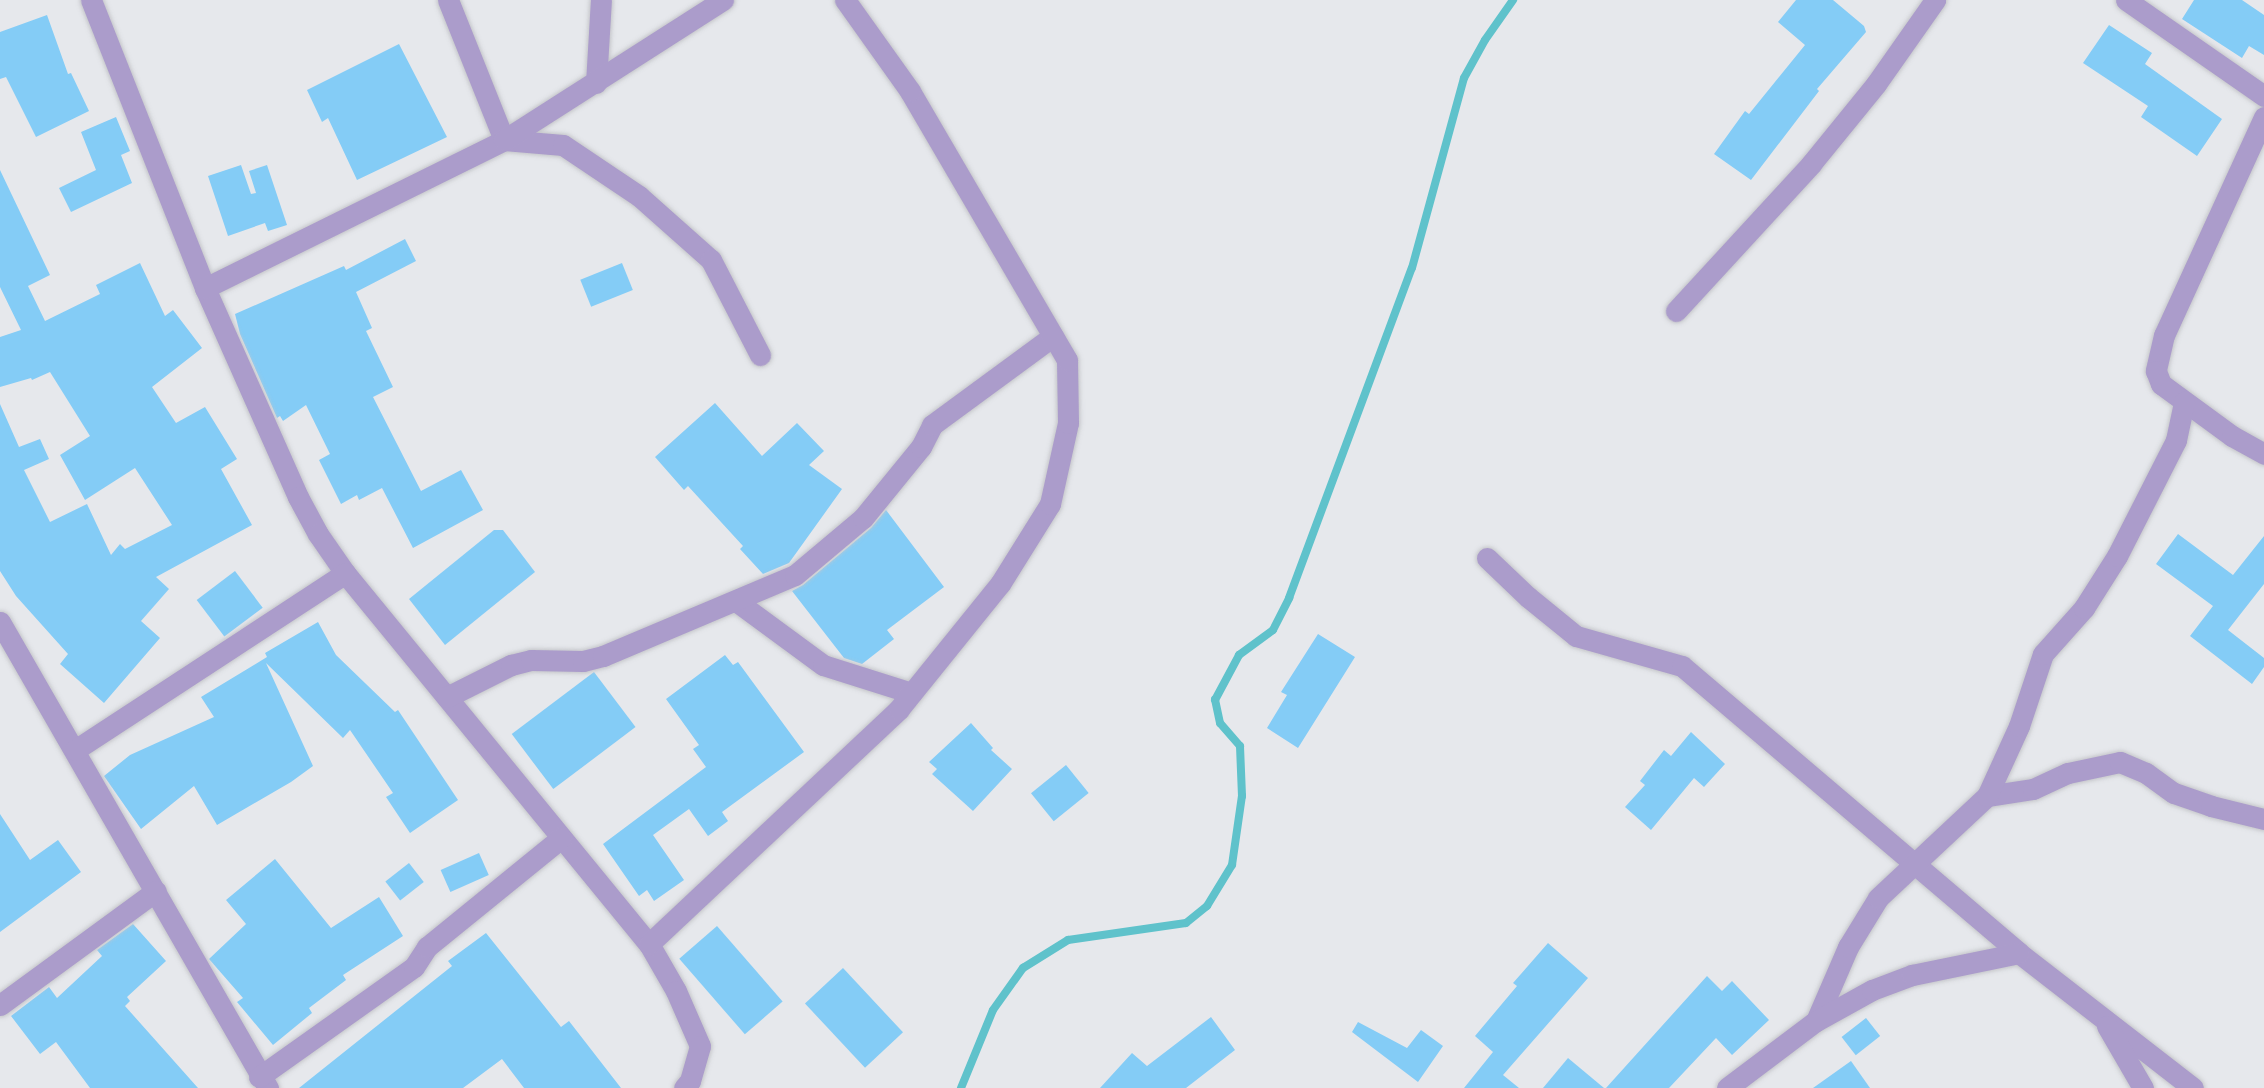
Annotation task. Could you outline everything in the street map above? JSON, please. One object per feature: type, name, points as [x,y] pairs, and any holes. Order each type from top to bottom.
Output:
[{"type":"street","points":[[91,0],[205,288],[298,497],[318,534],[345,573],[649,944],[676,991],[700,1046],[690,1081],[684,1088]]},
{"type":"street","points":[[448,0],[504,140]]},
{"type":"street","points":[[596,83],[601,0]]},
{"type":"street","points":[[205,288],[504,140],[723,0]]},
{"type":"street","points":[[649,944],[899,709],[1000,584],[1050,504],[1068,423],[1067,360],[910,91],[845,0]]},
{"type":"street","points":[[1676,311],[1811,164],[1876,84],[1935,0]]},
{"type":"street","points":[[2126,0],[2264,96]]},
{"type":"street","points":[[2264,117],[2158,354],[2156,371],[2161,384],[2184,402],[2232,436],[2264,454]]},
{"type":"street","points":[[504,140],[563,145],[639,195],[711,260],[760,355]]},
{"type":"street","points":[[447,697],[511,666],[531,660],[583,661],[604,656],[795,575],[863,518],[921,447],[932,425],[1053,336]]},
{"type":"street","points":[[1816,1021],[1847,947],[1878,898],[1987,796],[2019,726],[2043,654],[2084,608],[2117,556],[2176,440],[2184,402]]},
{"type":"street","points":[[1487,558],[1528,597],[1576,636],[1682,666],[2019,953],[2193,1088]]},
{"type":"street","points":[[75,750],[345,573]]},
{"type":"street","points":[[736,601],[760,616],[823,665],[912,693]]},
{"type":"street","points":[[0,622],[263,1082],[414,967],[427,947],[561,838]]},
{"type":"street","points":[[1987,796],[2033,789],[2068,773],[2120,762],[2146,773],[2174,793],[2211,806],[2264,819]]},
{"type":"street","points":[[0,1005],[156,891]]},
{"type":"street","points":[[1727,1088],[1816,1021],[1872,990],[1912,975],[2019,953]]},
{"type":"street","points":[[2102,1016],[2143,1088]]},
{"type":"building","points":[[1796,0],[1833,0],[1864,26],[1866,32],[1817,89],[1819,91],[1751,180],[1714,154],[1745,111],[1749,114],[1805,45],[1778,22]]},
{"type":"building","points":[[2194,0],[2242,0],[2264,15],[2264,55],[2249,46],[2242,58],[2182,19]]},
{"type":"building","points":[[47,15],[68,74],[71,73],[89,111],[36,137],[6,77],[0,79],[0,32]]},
{"type":"building","points":[[2109,25],[2152,53],[2145,64],[2222,119],[2197,156],[2141,117],[2148,106],[2083,63]]},
{"type":"building","points":[[399,44],[447,137],[357,180],[328,118],[322,122],[307,90]]},
{"type":"building","points":[[116,117],[130,151],[121,155],[132,183],[71,212],[59,188],[96,170],[81,132]]},
{"type":"building","points":[[241,165],[251,194],[256,193],[249,171],[267,165],[287,225],[268,231],[265,223],[228,236],[208,176]]},
{"type":"building","points":[[0,170],[50,275],[28,286],[45,321],[100,294],[96,285],[140,263],[165,316],[173,310],[202,348],[152,387],[176,423],[205,407],[237,459],[221,469],[252,525],[156,577],[169,589],[141,621],[160,638],[104,703],[60,664],[68,654],[16,596],[0,571],[0,404],[19,447],[40,439],[49,459],[24,470],[50,522],[87,504],[111,555],[120,544],[125,549],[172,525],[135,468],[85,500],[60,455],[90,436],[50,372],[32,380],[31,378],[0,387],[0,337],[21,330],[0,287]]},
{"type":"building","points":[[405,239],[416,261],[356,292],[372,328],[366,331],[393,387],[373,397],[421,491],[461,470],[483,510],[413,548],[382,488],[359,500],[357,495],[341,504],[319,460],[330,454],[306,405],[283,421],[280,416],[277,418],[240,334],[235,314],[344,266],[346,270]]},
{"type":"building","points":[[622,263],[633,290],[591,307],[580,280]]},
{"type":"building","points":[[715,403],[762,456],[797,423],[824,451],[809,465],[842,489],[789,563],[763,574],[740,549],[743,546],[688,486],[684,490],[655,457]]},
{"type":"building","points":[[886,510],[944,587],[887,630],[894,639],[862,664],[844,658],[792,591],[803,585],[871,528]]},
{"type":"building","points":[[494,530],[503,530],[535,572],[445,645],[409,599]]},
{"type":"building","points":[[2178,534],[2233,575],[2264,536],[2264,584],[2228,630],[2264,658],[2264,667],[2252,684],[2190,636],[2213,606],[2156,564]]},
{"type":"building","points":[[235,571],[263,608],[224,637],[197,600]]},
{"type":"building","points":[[318,622],[336,655],[395,712],[398,710],[458,800],[410,833],[386,797],[393,793],[350,730],[343,738],[266,663],[313,766],[291,782],[217,825],[194,786],[141,829],[104,776],[130,755],[214,717],[201,697],[267,657],[265,653]]},
{"type":"building","points":[[1318,634],[1355,657],[1298,748],[1267,728],[1287,695],[1281,692]]},
{"type":"building","points":[[725,655],[733,665],[738,662],[804,752],[722,812],[728,821],[708,836],[689,809],[653,835],[684,880],[654,901],[647,890],[639,896],[603,844],[706,767],[693,749],[699,745],[666,699]]},
{"type":"building","points":[[594,672],[636,727],[553,789],[512,734]]},
{"type":"building","points":[[971,723],[993,748],[991,750],[1012,769],[973,811],[932,774],[937,769],[929,762]]},
{"type":"building","points":[[1691,732],[1725,764],[1704,787],[1694,778],[1651,830],[1625,807],[1645,785],[1640,781],[1664,750],[1671,756]]},
{"type":"building","points":[[1066,765],[1089,793],[1054,821],[1031,793]]},
{"type":"building","points":[[0,814],[30,860],[58,840],[81,872],[0,932]]},
{"type":"building","points":[[479,853],[489,875],[450,892],[441,870]]},
{"type":"building","points":[[275,859],[331,928],[379,897],[403,936],[343,975],[346,980],[309,1008],[312,1013],[273,1045],[237,1002],[243,998],[209,959],[246,924],[226,900]]},
{"type":"building","points":[[409,863],[424,882],[400,900],[385,881]]},
{"type":"building","points":[[133,924],[166,961],[127,997],[130,1001],[125,1006],[198,1088],[90,1088],[56,1042],[40,1054],[11,1016],[49,987],[57,998],[102,956],[97,950]]},
{"type":"building","points":[[717,926],[783,1001],[745,1034],[679,959]]},
{"type":"building","points":[[486,933],[561,1027],[569,1021],[621,1088],[524,1088],[502,1059],[463,1088],[299,1088],[452,966],[448,961]]},
{"type":"building","points":[[1548,943],[1588,978],[1503,1075],[1519,1088],[1464,1088],[1493,1052],[1475,1036],[1517,986],[1513,983]]},
{"type":"building","points":[[843,968],[903,1032],[865,1068],[805,1003]]},
{"type":"building","points":[[1707,976],[1722,991],[1732,981],[1769,1020],[1732,1055],[1716,1038],[1669,1088],[1606,1088]]},
{"type":"building","points":[[1211,1017],[1235,1050],[1186,1088],[1100,1088],[1132,1053],[1147,1066]]},
{"type":"building","points":[[1866,1018],[1880,1036],[1856,1055],[1842,1037]]},
{"type":"building","points":[[1358,1022],[1407,1048],[1421,1030],[1443,1046],[1418,1082],[1352,1032]]},
{"type":"building","points":[[1568,1058],[1604,1088],[1543,1088]]},
{"type":"building","points":[[1851,1061],[1870,1088],[1813,1088]]},
{"type":"waterway","points":[[961,1088],[993,1010],[1023,968],[1068,940],[1186,923],[1207,906],[1232,865],[1242,796],[1240,746],[1220,723],[1215,700],[1239,655],[1273,630],[1289,598],[1412,268],[1464,78],[1485,40],[1513,0]]}]
